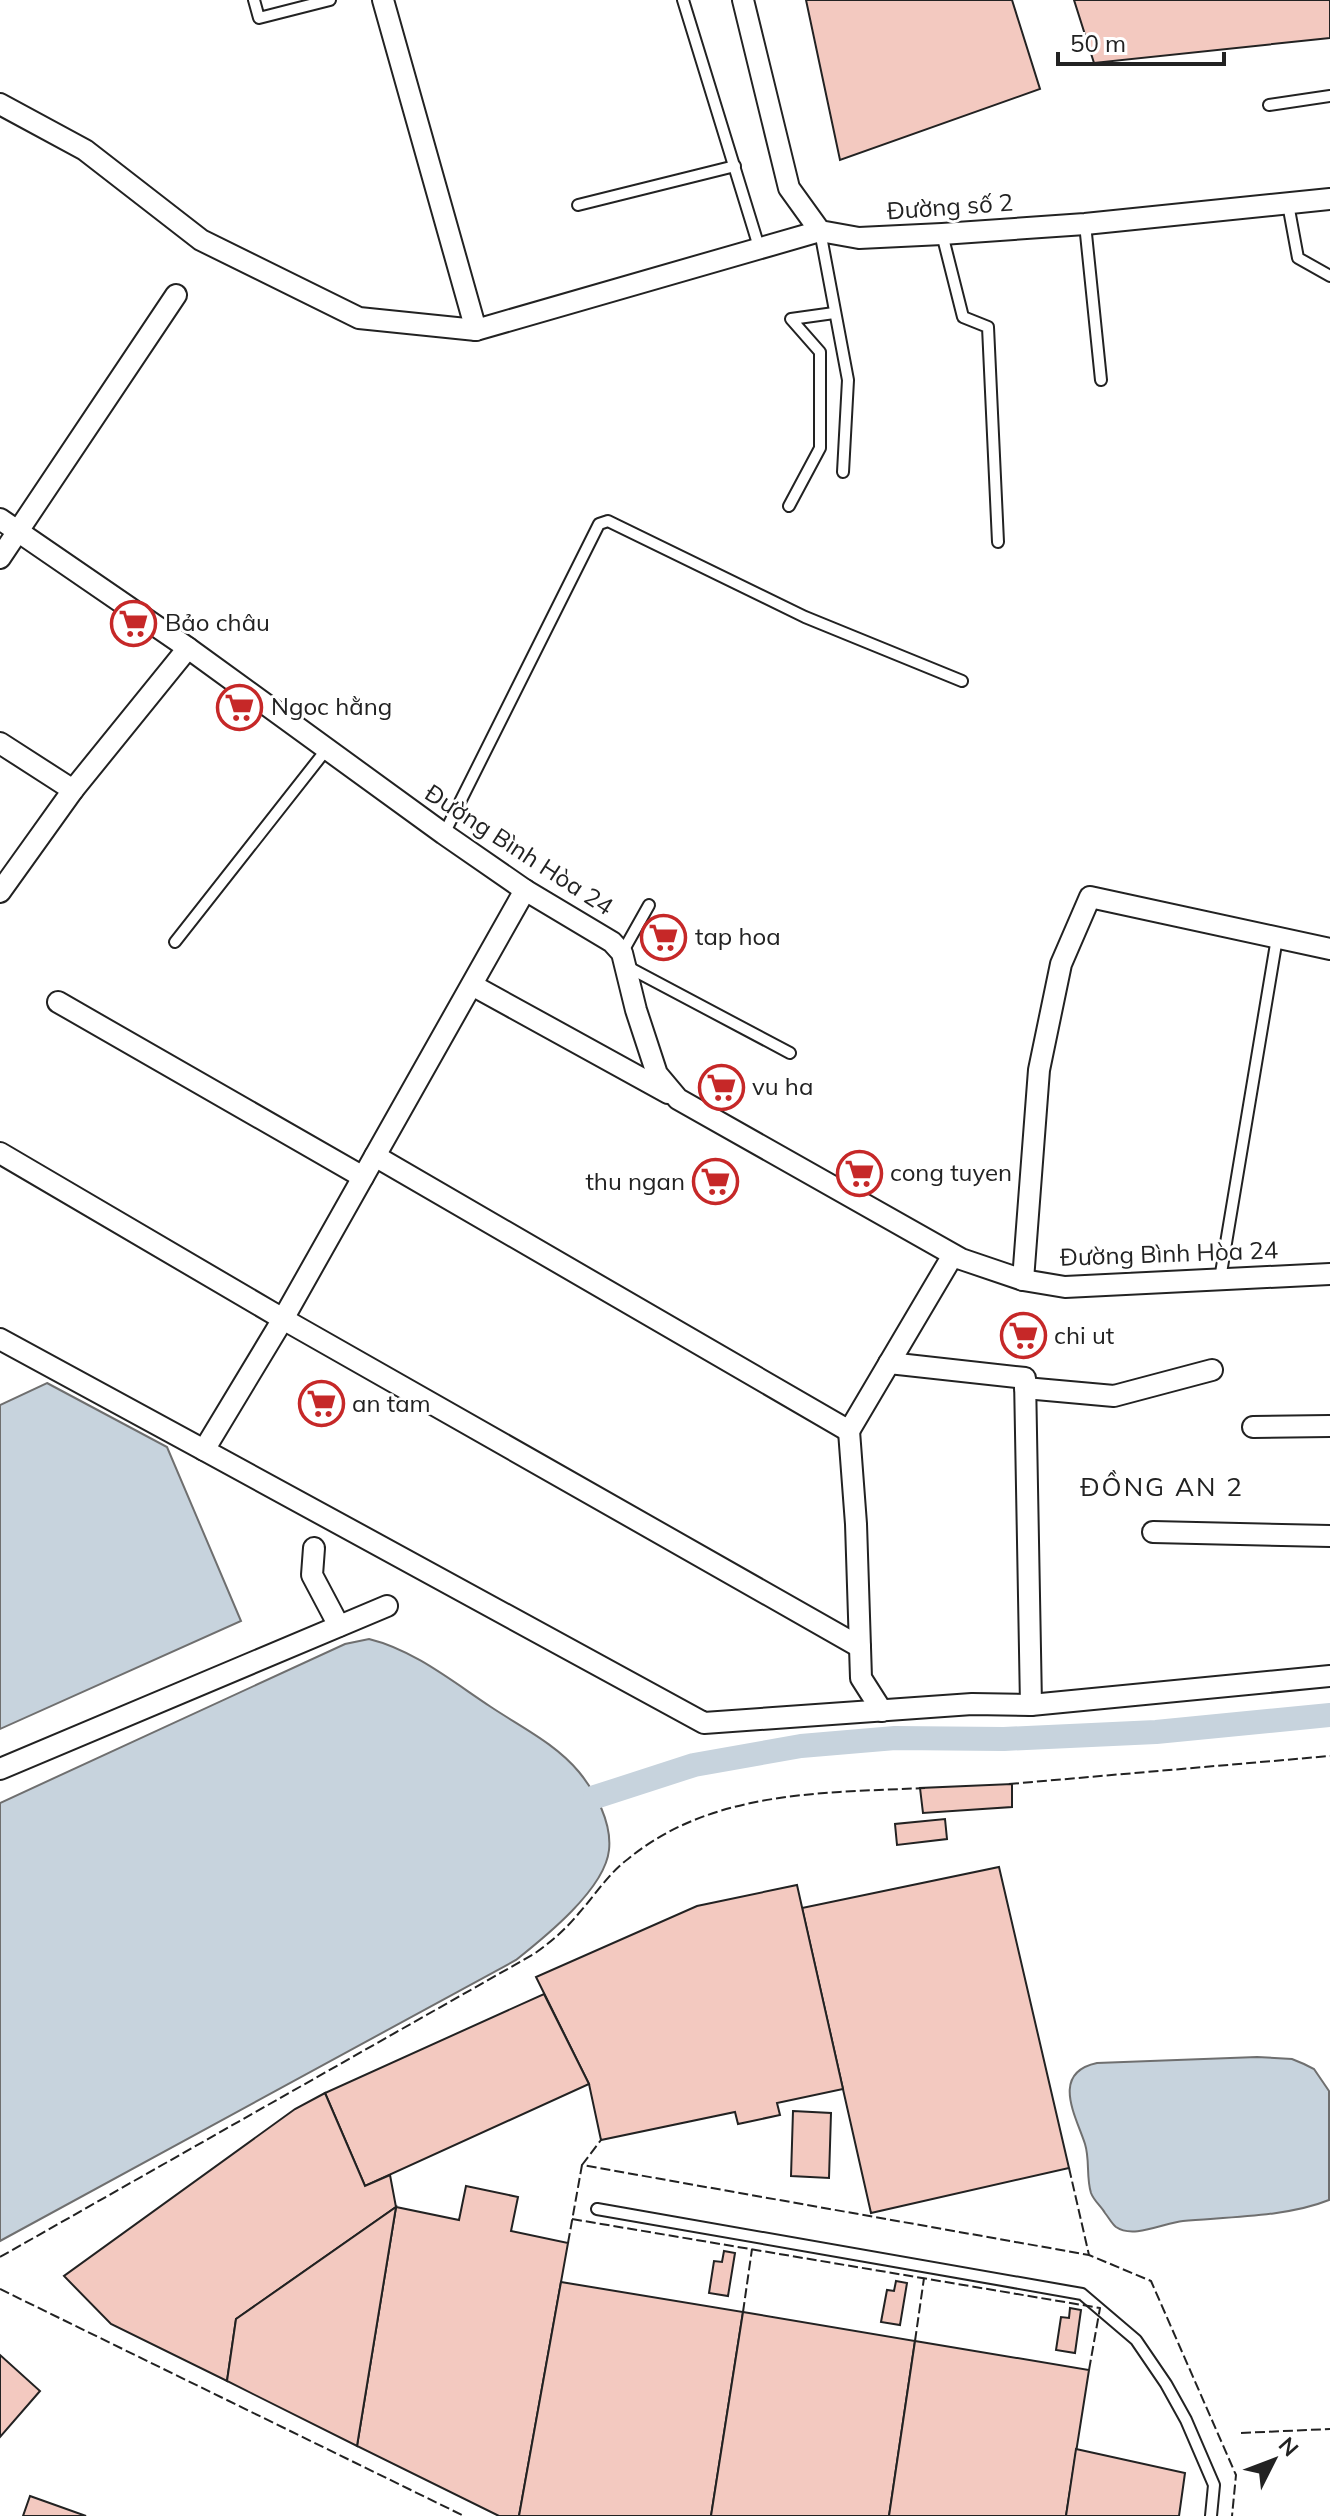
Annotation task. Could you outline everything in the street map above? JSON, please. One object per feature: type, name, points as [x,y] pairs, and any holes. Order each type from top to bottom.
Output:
[{"type":"street","points":[[383,0],[476,330]]},
{"type":"street","points":[[0,104],[85,150],[201,240],[359,318],[476,330],[820,231],[789,188],[743,0]]},
{"type":"street","name":"Đường số 2","points":[[820,231],[859,238],[942,234],[1085,224],[1330,199]]},
{"type":"street","points":[[0,558],[176,295]]},
{"type":"street","name":"Đường Bình Hòa 24","points":[[0,519],[188,648],[525,890],[599,932],[623,959],[657,1074],[678,1099],[953,1255],[1023,1280],[1065,1287],[1330,1274]]},
{"type":"street","points":[[0,892],[73,790],[188,648]]},
{"type":"street","points":[[0,743],[73,790]]},
{"type":"street","points":[[204,1450],[283,1319],[525,890]]},
{"type":"street","points":[[1023,1280],[1039,1070],[1061,964],[1090,897],[1330,949]]},
{"type":"street","points":[[472,985],[678,1099]]},
{"type":"street","points":[[58,1002],[363,1177]]},
{"type":"street","points":[[0,1153],[283,1319],[860,1647]]},
{"type":"street","points":[[375,1156],[849,1431]]},
{"type":"street","points":[[882,1711],[861,1678],[856,1524],[849,1431],[953,1255]]},
{"type":"street","points":[[0,1339],[704,1723],[972,1704],[1031,1705],[1330,1676]]},
{"type":"street","points":[[889,1363],[1025,1378],[1031,1705]]},
{"type":"street","points":[[1025,1388],[1114,1396],[1212,1370]]},
{"type":"street","points":[[1253,1427],[1330,1426]]},
{"type":"street","points":[[1153,1532],[1330,1536]]},
{"type":"street","points":[[314,1548],[312,1575],[339,1626]]},
{"type":"street","points":[[0,1769],[387,1606]]},
{"type":"lane","points":[[254,0],[259,18],[330,0]]},
{"type":"lane","points":[[683,0],[759,247]]},
{"type":"lane","points":[[1269,105],[1330,96]]},
{"type":"lane","points":[[578,205],[735,166]]},
{"type":"lane","points":[[1288,204],[1298,258],[1330,276]]},
{"type":"lane","points":[[1085,224],[1101,380]]},
{"type":"lane","points":[[820,231],[848,380],[843,472]]},
{"type":"lane","points":[[942,234],[963,317],[988,327],[998,542]]},
{"type":"lane","points":[[789,506],[820,448],[820,352],[791,319],[834,313]]},
{"type":"lane","points":[[444,834],[585,551],[603,522],[608,521],[805,617],[962,681]]},
{"type":"lane","points":[[175,942],[326,750]]},
{"type":"lane","points":[[649,905],[623,959],[790,1053]]},
{"type":"lane","points":[[1220,1279],[1277,938]]},
{"type":"lane","points":[[597,2209],[1082,2294],[1136,2340],[1173,2396],[1214,2485],[1211,2516]]},
{"type":"shaded area","points":[[47,1383],[167,1447],[241,1621],[0,1729],[0,1405]]},
{"type":"shaded area","points":[[369,1639],[402,1651],[433,1668],[538,1736],[570,1762],[597,1799],[608,1829],[609,1850],[597,1880],[572,1911],[516,1960],[0,2241],[0,1803],[345,1644]]},
{"type":"shaded area","points":[[1257,2057],[1292,2059],[1304,2064],[1314,2069],[1329,2091],[1329,2200],[1295,2210],[1183,2221],[1140,2231],[1116,2227],[1091,2193],[1086,2150],[1070,2097],[1074,2076],[1083,2068],[1097,2063]]},
{"type":"building","points":[[806,0],[1012,0],[1040,89],[840,160]]},
{"type":"building","points":[[1074,0],[1330,0],[1330,38],[1094,63]]},
{"type":"building","points":[[1012,1784],[1012,1807],[923,1813],[920,1788]]},
{"type":"building","points":[[945,1819],[947,1839],[897,1845],[895,1824]]},
{"type":"building","points":[[999,1867],[1069,2168],[871,2213],[802,1908]]},
{"type":"building","points":[[797,1885],[843,2089],[777,2103],[780,2115],[738,2124],[735,2112],[601,2140],[589,2084],[536,1977],[697,1906]]},
{"type":"building","points":[[544,1994],[589,2084],[365,2186],[325,2093]]},
{"type":"building","points":[[325,2093],[365,2186],[390,2175],[396,2207],[236,2319],[227,2381],[111,2324],[64,2276],[295,2109]]},
{"type":"building","points":[[793,2111],[831,2113],[829,2178],[791,2176]]},
{"type":"building","points":[[466,2186],[518,2197],[511,2231],[568,2243],[519,2516],[499,2516],[357,2446],[396,2207],[459,2220]]},
{"type":"building","points":[[396,2207],[357,2446],[227,2381],[236,2319]]},
{"type":"building","points":[[724,2251],[735,2253],[728,2296],[709,2293],[714,2261],[722,2262]]},
{"type":"building","points":[[896,2281],[907,2283],[900,2325],[881,2322],[887,2290],[894,2291]]},
{"type":"building","points":[[561,2282],[743,2312],[711,2516],[519,2516]]},
{"type":"building","points":[[1070,2308],[1081,2310],[1075,2353],[1056,2350],[1061,2317],[1069,2318]]},
{"type":"building","points":[[743,2312],[915,2341],[889,2516],[711,2516]]},
{"type":"building","points":[[915,2341],[1089,2370],[1066,2516],[889,2516]]},
{"type":"building","points":[[0,2355],[40,2391],[0,2437]]},
{"type":"building","points":[[1076,2449],[1185,2473],[1179,2516],[1066,2516]]},
{"type":"building","points":[[30,2496],[86,2516],[23,2516]]},
{"type":"waterway","points":[[595,1797],[694,1765],[801,1746],[895,1738],[1004,1739],[1156,1732],[1330,1715]]},
{"type":"fence","points":[[1009,1784],[1330,1756]]},
{"type":"fence","points":[[0,2257],[534,1954],[569,1924],[621,1865],[661,1836],[732,1808],[770,1800],[808,1794],[925,1788]]},
{"type":"fence","points":[[582,2165],[601,2140]]},
{"type":"fence","points":[[568,2243],[582,2165],[1089,2255]]},
{"type":"fence","points":[[1069,2168],[1089,2255],[1151,2281],[1236,2475],[1232,2516]]},
{"type":"fence","points":[[572,2219],[1100,2308],[1089,2370]]},
{"type":"fence","points":[[743,2312],[752,2249]]},
{"type":"fence","points":[[915,2341],[924,2278]]},
{"type":"fence","points":[[0,2289],[464,2516]]},
{"type":"fence","points":[[1241,2433],[1330,2429]]},
{"type":"place","name":"Bảo châu","points":[[134,623]]},
{"type":"place","name":"Ngoc hằng","points":[[240,707]]},
{"type":"place","name":"tap hoa","points":[[664,937]]},
{"type":"place","name":"vu ha","points":[[721,1087]]},
{"type":"place","name":"cong tuyen","points":[[859,1173]]},
{"type":"place","name":"thu ngan","points":[[716,1182]]},
{"type":"place","name":"chi ut","points":[[1023,1336]]},
{"type":"place","name":"an tam","points":[[321,1404]]},
{"type":"district","name":"ĐỒNG AN 2","points":[[1162,1487]]}]
